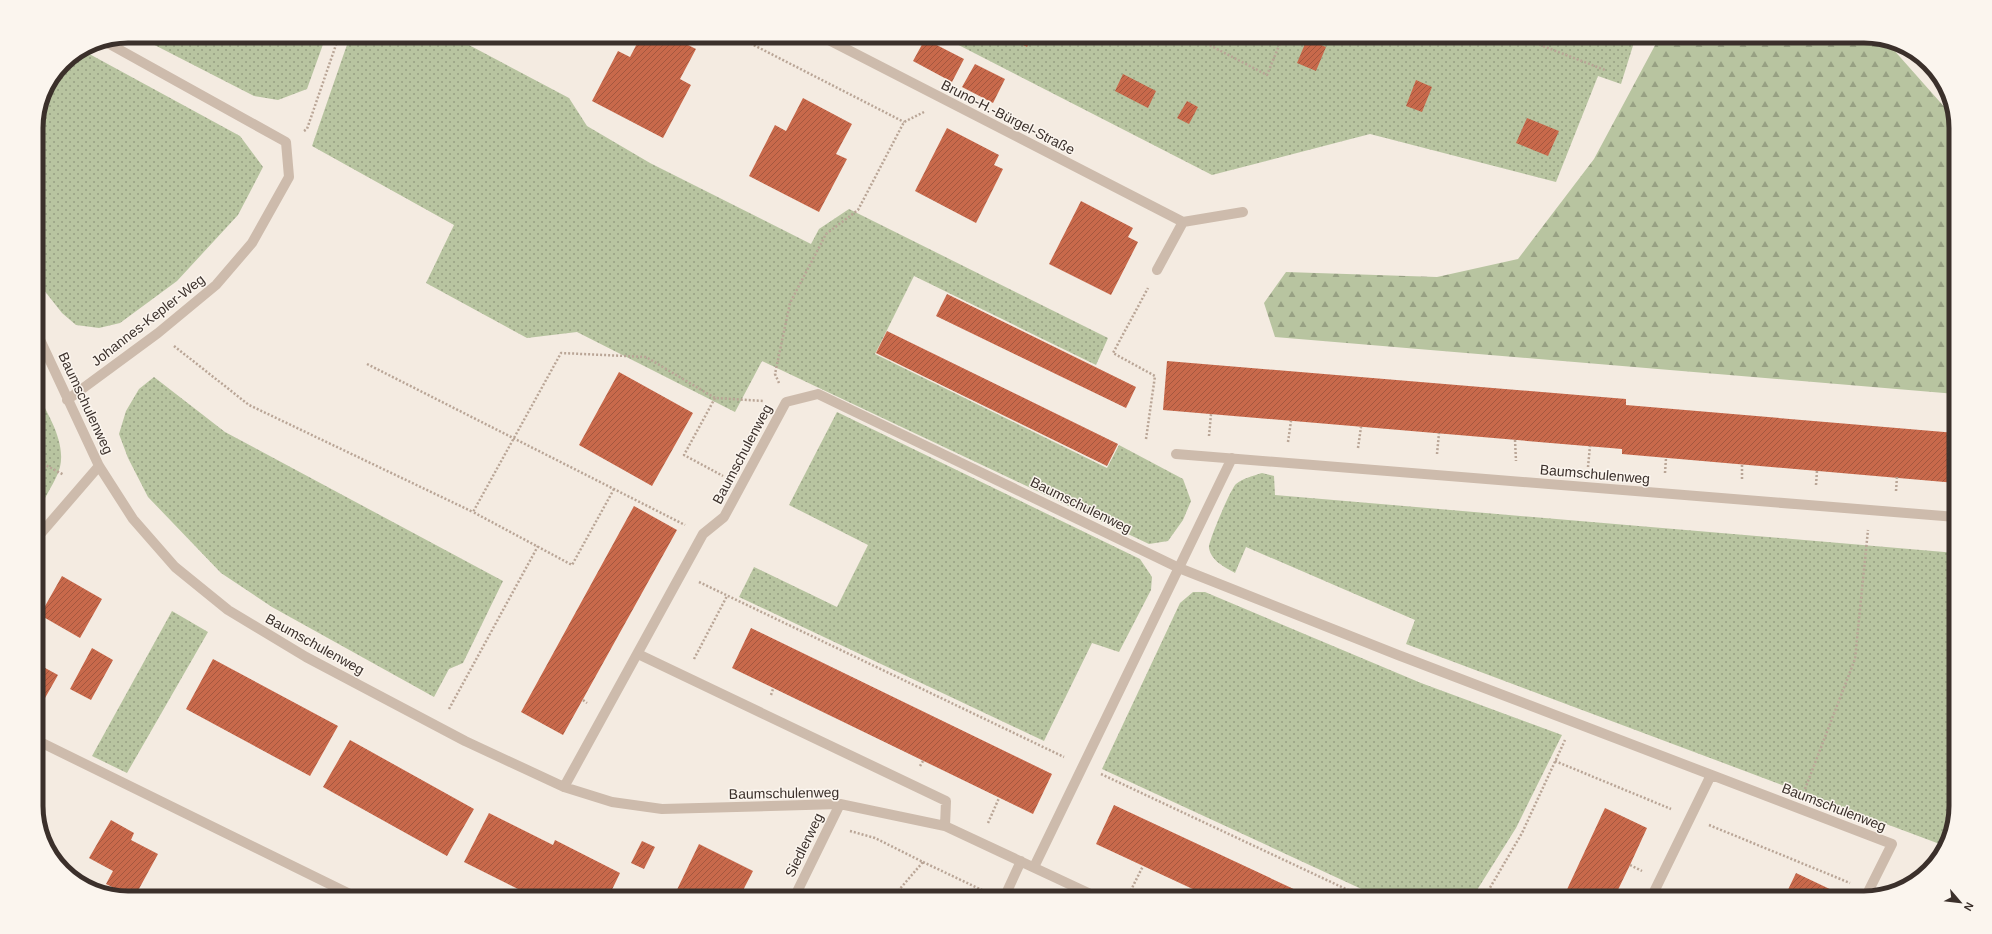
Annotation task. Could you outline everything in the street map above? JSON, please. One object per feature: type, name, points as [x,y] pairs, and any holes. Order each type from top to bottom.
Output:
[{"type":"street","name":"Bruno-H.-Bürgel-Straße","points":[[834,43],[1183,222]]},
{"type":"street","points":[[111,45],[286,142]]},
{"type":"street","name":"Johannes-Kepler-Weg","points":[[67,400],[158,333],[216,285],[252,243],[289,177],[286,142]]},
{"type":"street","points":[[1157,270],[1183,222],[1243,212]]},
{"type":"street","name":"Baumschulenweg","points":[[43,346],[99,466],[133,519],[175,567],[228,610],[306,657],[439,728],[564,787],[612,802],[662,810],[840,804],[945,826],[1084,891]]},
{"type":"street","name":"Baumschulenweg","points":[[564,787],[703,534],[724,517],[786,402],[818,394],[1179,568],[1398,655],[1892,844],[1869,891]]},
{"type":"street","name":"Baumschulenweg","points":[[1176,454],[1949,516]]},
{"type":"street","points":[[1034,867],[1232,458]]},
{"type":"street","name":"Baumschulenweg","points":[[43,531],[99,466]]},
{"type":"street","points":[[638,654],[946,801],[945,826]]},
{"type":"street","points":[[43,743],[344,891]]},
{"type":"street","points":[[1654,891],[1711,775]]},
{"type":"street","name":"Siedlerweg","points":[[797,891],[840,804]]},
{"type":"street","points":[[1007,891],[1021,861]]},
{"type":"path","points":[[286,142],[307,129],[337,43]]},
{"type":"path","points":[[750,43],[904,122]]},
{"type":"path","points":[[1205,43],[1267,75],[1280,43]]},
{"type":"path","points":[[1537,43],[1605,70]]},
{"type":"path","points":[[775,374],[790,304],[826,234],[858,210],[904,122],[945,100]]},
{"type":"path","points":[[1146,440],[1155,376],[1113,353],[1157,270]]},
{"type":"path","points":[[158,333],[248,404],[473,512],[572,564],[614,489]]},
{"type":"path","points":[[473,512],[561,353],[646,357],[715,398],[786,402]]},
{"type":"path","points":[[367,364],[703,534]]},
{"type":"path","points":[[715,398],[684,455],[741,486]]},
{"type":"path","points":[[43,464],[82,485]]},
{"type":"path","points":[[1798,808],[1855,659],[1870,510]]},
{"type":"path","points":[[439,728],[538,546]]},
{"type":"path","points":[[682,574],[1083,766],[1350,891]]},
{"type":"path","points":[[685,677],[727,596]]},
{"type":"path","points":[[1488,891],[1522,833],[1573,722]]},
{"type":"path","points":[[1555,761],[1690,817],[1860,891]]},
{"type":"path","points":[[979,841],[999,798]]},
{"type":"path","points":[[829,826],[875,838],[985,891]]},
{"type":"path","points":[[898,891],[923,862]]},
{"type":"path","points":[[1130,891],[1143,866]]},
{"type":"green space","points":[[151,43],[323,43],[307,89],[278,100],[254,96]]},
{"type":"green space","points":[[348,43],[465,43],[569,98],[587,126],[650,163],[811,244],[819,229],[849,209],[1108,338],[1096,365],[914,276],[875,354],[1107,468],[1119,445],[1183,479],[1191,501],[1183,520],[1168,541],[1149,544],[762,361],[735,412],[577,332],[527,338],[426,283],[454,225],[312,146]]},
{"type":"green space","points":[[955,43],[1634,43],[1621,84],[1598,76],[1556,182],[1370,134],[1212,175]]},
{"type":"green space","points":[[1656,43],[1870,43],[1892,48],[1947,109],[1949,122],[1949,393],[1275,337],[1264,303],[1286,272],[1437,277],[1518,259],[1594,159]]},
{"type":"green space","points":[[88,53],[240,136],[263,167],[238,215],[177,281],[120,323],[99,328],[76,325],[62,313],[43,289],[43,122],[49,95],[57,81],[72,64]]},
{"type":"green space","points":[[154,377],[225,432],[503,581],[463,663],[449,669],[434,697],[272,607],[221,573],[148,497],[128,458],[119,434],[126,411],[139,389]]},
{"type":"green space","points":[[43,404],[58,437],[61,457],[59,471],[44,500]]},
{"type":"green space","points":[[837,412],[1140,559],[1152,577],[1151,590],[1119,652],[1092,643],[1044,741],[739,597],[754,567],[837,607],[868,545],[789,505]]},
{"type":"green space","points":[[1262,473],[1274,476],[1275,495],[1949,552],[1949,812],[1940,844],[1406,644],[1415,620],[1246,547],[1235,573],[1215,560],[1210,553],[1209,548],[1216,526],[1233,488],[1236,484]]},
{"type":"green space","points":[[1193,592],[1205,592],[1421,683],[1562,735],[1516,828],[1476,891],[1366,891],[1102,769],[1180,603]]},
{"type":"green space","points":[[172,611],[208,632],[127,773],[92,756]]},
{"type":"building","points":[[637,43],[684,43],[696,49],[680,79],[691,85],[663,138],[592,101],[618,51],[630,57]]},
{"type":"building","points":[[923,43],[933,43],[964,59],[952,82],[913,61]]},
{"type":"building","points":[[1019,43],[1029,43],[1027,47]]},
{"type":"building","points":[[1305,43],[1316,43],[1326,47],[1316,71],[1297,63]]},
{"type":"building","points":[[975,64],[1005,79],[993,103],[962,87]]},
{"type":"building","points":[[1123,74],[1156,91],[1148,108],[1115,91]]},
{"type":"building","points":[[1416,80],[1432,87],[1422,112],[1406,106]]},
{"type":"building","points":[[803,98],[852,124],[836,154],[847,159],[819,212],[749,176],[775,125],[786,131]]},
{"type":"building","points":[[1187,101],[1198,107],[1189,124],[1177,118]]},
{"type":"building","points":[[1527,118],[1559,131],[1548,156],[1516,143]]},
{"type":"building","points":[[947,128],[999,155],[994,165],[1003,169],[976,223],[915,191]]},
{"type":"building","points":[[1081,201],[1133,228],[1128,237],[1138,242],[1111,295],[1049,264]]},
{"type":"building","points":[[947,294],[1136,387],[1126,408],[936,316]]},
{"type":"building","points":[[887,331],[1118,444],[1107,466],[876,353]]},
{"type":"building","points":[[1167,361],[1626,399],[1626,405],[1949,432],[1949,482],[1622,454],[1622,449],[1163,410]]},
{"type":"building","points":[[619,372],[693,413],[652,486],[579,445]]},
{"type":"building","points":[[634,506],[677,530],[563,735],[521,712]]},
{"type":"building","points":[[62,576],[102,599],[80,638],[43,617],[43,610]]},
{"type":"building","points":[[751,628],[1052,774],[1033,814],[732,668]]},
{"type":"building","points":[[92,648],[113,660],[91,700],[70,689]]},
{"type":"building","points":[[213,659],[338,726],[310,776],[186,709]]},
{"type":"building","points":[[43,667],[58,675],[43,702]]},
{"type":"building","points":[[350,740],[474,809],[447,856],[323,787]]},
{"type":"building","points":[[1114,805],[1298,891],[1197,891],[1096,844]]},
{"type":"building","points":[[1605,808],[1647,828],[1617,891],[1566,891]]},
{"type":"building","points":[[489,813],[553,845],[555,840],[620,873],[611,891],[522,891],[464,862]]},
{"type":"building","points":[[111,820],[134,833],[131,840],[158,854],[138,891],[119,890],[106,884],[113,871],[89,858]]},
{"type":"building","points":[[642,841],[655,847],[644,869],[631,863]]},
{"type":"building","points":[[699,844],[753,871],[743,891],[676,891]]},
{"type":"building","points":[[1796,873],[1834,891],[1787,891]]}]
